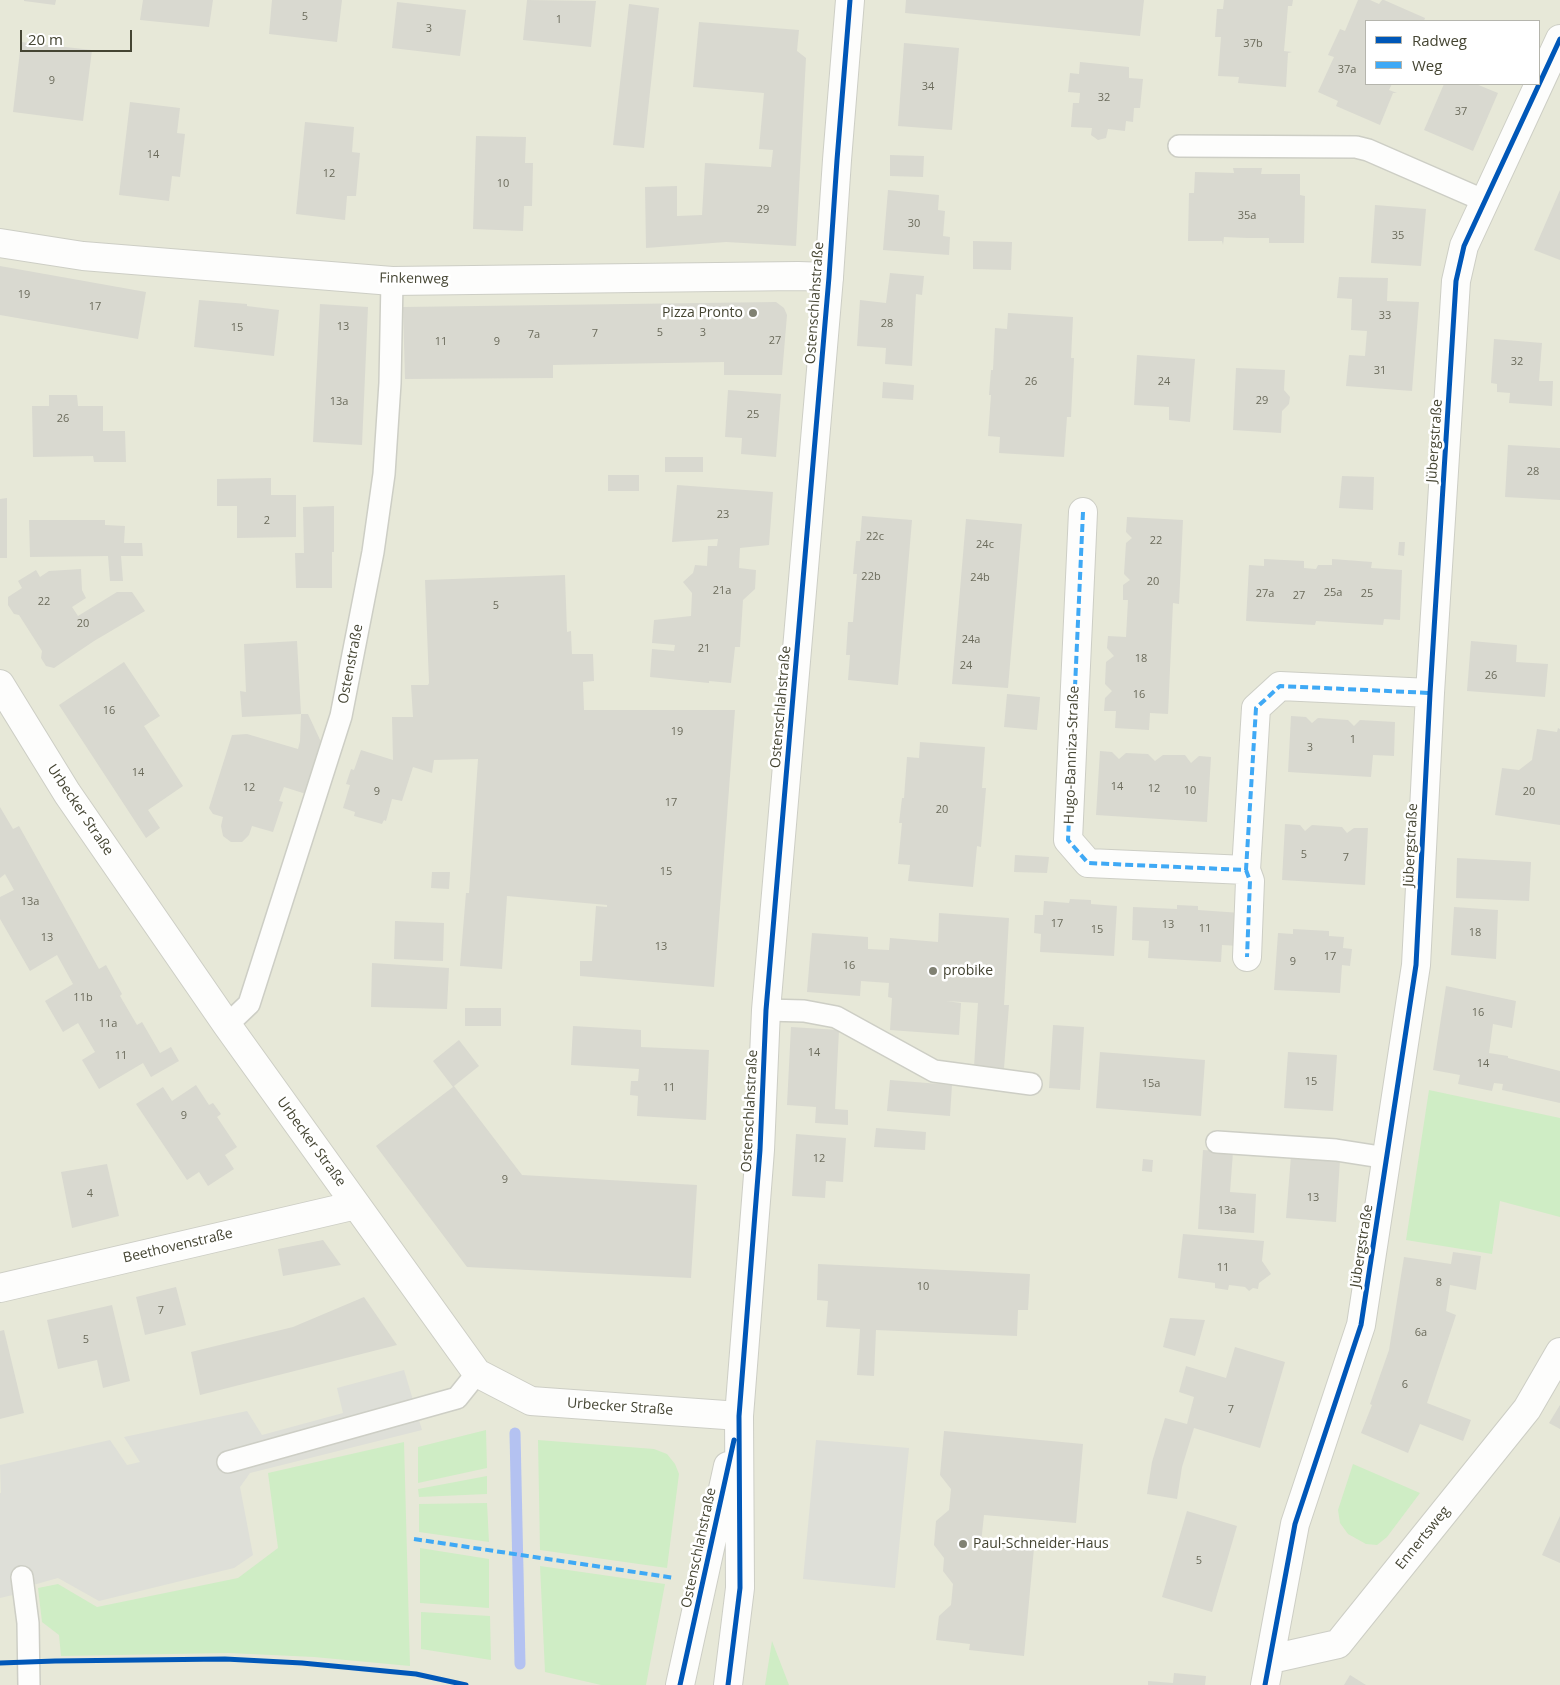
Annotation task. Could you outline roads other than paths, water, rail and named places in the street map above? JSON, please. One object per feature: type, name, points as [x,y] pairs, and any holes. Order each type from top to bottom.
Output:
[{"type":"street","name":"Ostenschlahstraße","points":[[728,1685],[740,1588],[739,1416],[760,1150],[766,1010],[830,277],[850,0]]},
{"type":"street","name":"Jübergstraße","points":[[1540,82],[1560,39]]},
{"type":"street","name":"Jübergstraße","points":[[1271,1659],[1295,1524],[1361,1325],[1416,965],[1430,694],[1456,281],[1464,246],[1539,85]]},
{"type":"street","name":"Finkenweg","points":[[0,243],[83,256],[392,281],[830,277]]},
{"type":"street","name":"Hugo-Banniza-Straße","points":[[1083,512],[1068,840],[1088,863],[1246,870]]},
{"type":"street","name":"Urbecker Straße","points":[[0,684],[67,793],[227,1025],[477,1373],[531,1401],[739,1416]]},
{"type":"street","points":[[1246,957],[1250,881],[1246,870],[1256,708],[1280,686],[1430,694]]},
{"type":"street","name":"Beethovenstraße","points":[[0,1288],[356,1205]]},
{"type":"street","name":"Ennertsweg","points":[[1271,1659],[1338,1644],[1528,1410],[1560,1352]]},
{"type":"street","name":"Ostenschlahstraße","points":[[680,1685],[739,1416]]},
{"type":"street","points":[[1265,1685],[1271,1659]]},
{"type":"lane","points":[[1179,146],[1356,147],[1368,150],[1485,201]]},
{"type":"lane","name":"Ostenstraße","points":[[227,1025],[249,1004],[341,716],[373,552],[384,474],[390,382],[392,281]]},
{"type":"lane","points":[[766,1010],[804,1011],[836,1017],[934,1070],[1031,1084]]},
{"type":"lane","points":[[1217,1142],[1336,1150],[1386,1158]]},
{"type":"lane","points":[[228,1462],[457,1398],[477,1373]]},
{"type":"lane","points":[[22,1577],[28,1623],[29,1685]]},
{"type":"water","points":[[515,1440],[520,1441],[522,1549],[517,1548]]},
{"type":"water","points":[[518,1561],[523,1562],[524,1666],[520,1664]]},
{"type":"waterway","points":[[515,1433],[520,1664]]},
{"type":"place","name":"Pizza Pronto","points":[[753,313]]},
{"type":"place","name":"probike","points":[[933,971]]},
{"type":"place","name":"Paul-Schneider-Haus","points":[[963,1544]]}]
